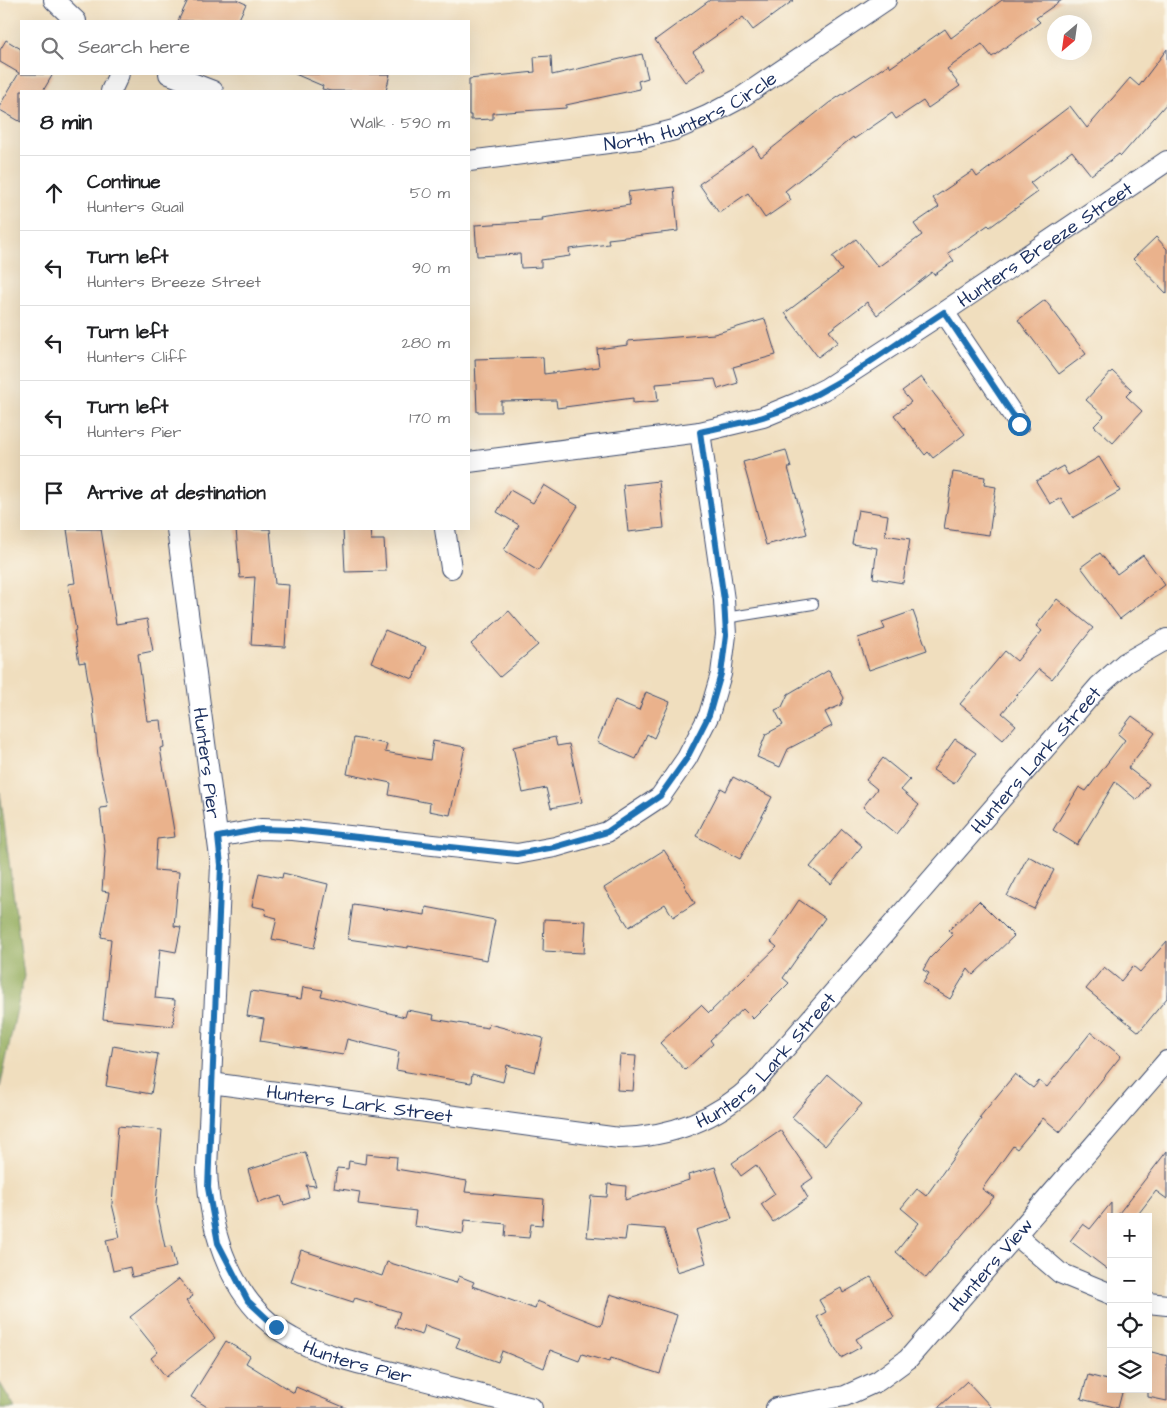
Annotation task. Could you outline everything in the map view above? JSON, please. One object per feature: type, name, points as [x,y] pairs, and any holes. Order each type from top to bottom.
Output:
[{"type":"street","points":[[54,0],[75,20]]},
{"type":"street","name":"North Hunters Circle","points":[[470,161],[639,139],[674,130],[740,99],[886,0]]},
{"type":"street","points":[[112,90],[119,75]]},
{"type":"street","points":[[172,75],[210,90]]},
{"type":"street","name":"Hunters Breeze Street","points":[[470,462],[700,432],[763,417],[797,403],[826,388],[944,312],[1167,162]]},
{"type":"street","points":[[944,312],[1019,424]]},
{"type":"street","points":[[218,837],[261,829],[293,830],[517,854],[555,847],[607,832],[660,796],[687,758],[709,715],[721,674],[726,635],[700,432]]},
{"type":"street","name":"Hunters Pier","points":[[177,530],[221,865],[208,1188],[218,1243],[248,1301],[268,1321],[291,1338],[335,1357],[532,1408]]},
{"type":"street","points":[[445,530],[451,568]]},
{"type":"street","name":"Hunters Lark Street","points":[[211,1083],[619,1138],[675,1131],[710,1117],[741,1096],[755,1083],[1100,686],[1125,663],[1167,639]]},
{"type":"street","name":"Hunters View","points":[[776,1408],[845,1396],[878,1381],[921,1346],[1167,1061]]},
{"type":"street","points":[[1016,1235],[1060,1273],[1107,1292]]},
{"type":"street","points":[[1152,1303],[1167,1305]]},
{"type":"lane","points":[[725,618],[813,604]]},
{"type":"green space","points":[[0,792],[24,976],[0,1088]]},
{"type":"green space","points":[[0,1383],[15,1408],[0,1408]]},
{"type":"building","points":[[188,0],[237,0],[246,4],[238,20],[178,20]]},
{"type":"building","points":[[710,0],[794,0],[753,30],[743,17],[693,52],[705,68],[685,82],[655,40]]},
{"type":"building","points":[[1002,0],[1062,0],[1036,18],[1040,22],[992,57],[982,44],[947,69],[960,86],[928,108],[923,101],[896,119],[892,113],[854,139],[853,137],[785,191],[791,200],[765,218],[748,193],[719,213],[699,184],[754,146],[761,157],[829,103],[889,64],[891,67],[945,29],[951,38]]},
{"type":"building","points":[[6,40],[20,48],[20,75],[52,75],[44,90],[20,90],[20,121],[0,110],[0,105],[19,73],[0,62],[0,50]]},
{"type":"building","points":[[1167,49],[1167,103],[1121,156],[1119,154],[1091,175],[1072,151],[1030,183],[1038,192],[990,227],[988,225],[948,253],[954,261],[934,275],[932,272],[877,315],[867,302],[829,331],[838,342],[818,357],[785,313],[842,270],[832,257],[856,239],[878,267],[922,235],[914,224],[939,207],[933,198],[973,171],[977,177],[1070,106],[1087,128],[1130,78],[1139,86]]},
{"type":"building","points":[[642,54],[648,78],[638,81],[640,89],[566,105],[566,108],[493,113],[493,119],[471,120],[469,79],[535,72],[534,57],[551,56],[552,75]]},
{"type":"building","points":[[297,75],[390,75],[386,90],[326,90],[322,89],[323,86]]},
{"type":"building","points":[[674,187],[678,231],[608,239],[609,244],[569,249],[570,256],[541,260],[541,267],[521,268],[520,254],[477,256],[475,225],[543,221],[542,218],[630,205],[628,192]]},
{"type":"building","points":[[1156,237],[1167,249],[1167,294],[1133,259]]},
{"type":"building","points":[[1045,300],[1086,354],[1059,374],[1018,320]]},
{"type":"building","points":[[765,319],[776,355],[733,367],[738,383],[718,389],[715,379],[656,384],[658,401],[633,403],[633,398],[557,408],[556,400],[501,401],[501,412],[477,412],[475,359],[543,357],[544,374],[599,367],[597,349],[628,345],[628,341],[714,334]]},
{"type":"building","points":[[1112,371],[1132,390],[1126,396],[1142,411],[1113,443],[1094,426],[1104,416],[1086,400]]},
{"type":"building","points":[[921,377],[965,434],[933,458],[928,452],[925,455],[894,415],[911,402],[902,391]]},
{"type":"building","points":[[786,450],[791,468],[788,468],[807,534],[766,545],[743,462]]},
{"type":"building","points":[[1099,457],[1120,491],[1073,518],[1061,498],[1050,504],[1036,481],[1063,466],[1068,475]]},
{"type":"building","points":[[953,472],[985,477],[984,485],[996,487],[989,535],[944,529]]},
{"type":"building","points":[[659,481],[664,528],[628,532],[623,485]]},
{"type":"building","points":[[544,485],[578,506],[538,571],[504,550],[519,525],[497,512],[510,490],[533,503]]},
{"type":"building","points":[[858,510],[888,515],[885,535],[910,539],[903,583],[873,578],[877,548],[852,544]]},
{"type":"building","points":[[67,530],[101,530],[116,624],[147,619],[153,651],[138,654],[147,721],[161,720],[164,747],[160,748],[175,837],[157,839],[155,870],[179,872],[174,926],[181,927],[176,952],[160,949],[155,998],[175,1000],[173,1026],[103,1019],[111,939],[101,937],[109,892],[102,891],[105,851],[100,808],[108,807],[98,756],[93,708],[85,662],[79,663],[74,631],[76,630],[68,584],[75,583]]},
{"type":"building","points":[[236,530],[270,530],[275,584],[289,585],[285,647],[251,645],[255,577],[240,578]]},
{"type":"building","points":[[343,530],[370,530],[371,540],[384,540],[386,571],[345,572]]},
{"type":"building","points":[[1100,553],[1117,574],[1143,555],[1165,585],[1120,619],[1081,567]]},
{"type":"building","points":[[1057,599],[1093,628],[1052,679],[1039,669],[1002,713],[1016,725],[1003,740],[960,704],[1005,651],[1017,661],[1042,631],[1036,626]]},
{"type":"building","points":[[509,611],[538,645],[500,677],[471,644]]},
{"type":"building","points":[[913,611],[927,650],[869,670],[858,638],[885,629],[882,622]]},
{"type":"building","points":[[385,630],[426,647],[413,679],[371,662]]},
{"type":"building","points":[[829,670],[844,698],[841,705],[825,712],[832,726],[788,749],[780,767],[757,757],[766,734],[783,725],[775,710],[782,707],[788,694]]},
{"type":"building","points":[[646,692],[670,702],[654,738],[647,734],[636,759],[597,742],[615,700],[639,710]]},
{"type":"building","points":[[1132,716],[1155,733],[1128,768],[1149,784],[1137,800],[1115,782],[1077,845],[1053,830],[1079,787],[1086,791],[1125,740],[1118,734]]},
{"type":"building","points":[[555,737],[557,746],[569,744],[582,802],[551,808],[546,788],[523,793],[513,747]]},
{"type":"building","points":[[354,738],[387,744],[385,752],[430,760],[433,741],[465,747],[450,815],[429,811],[430,803],[389,795],[391,783],[347,774]]},
{"type":"building","points":[[955,739],[976,753],[954,784],[933,770]]},
{"type":"building","points":[[883,758],[910,780],[901,790],[919,805],[896,834],[863,807],[877,789],[866,780]]},
{"type":"building","points":[[733,777],[772,797],[740,859],[696,836],[721,788],[726,791]]},
{"type":"building","points":[[842,829],[862,846],[831,884],[810,867]]},
{"type":"building","points":[[664,850],[686,884],[684,885],[695,903],[673,917],[665,904],[629,927],[604,888]]},
{"type":"building","points":[[1028,856],[1054,870],[1034,909],[1007,896]]},
{"type":"building","points":[[259,873],[282,878],[283,873],[328,884],[314,948],[272,939],[277,918],[265,915],[266,909],[252,906]]},
{"type":"building","points":[[799,900],[825,918],[783,978],[789,983],[753,1019],[743,1009],[710,1040],[713,1044],[685,1070],[660,1043],[701,1005],[709,1013],[777,947],[771,942]]},
{"type":"building","points":[[979,901],[1014,936],[973,975],[968,969],[950,999],[923,983],[929,973],[923,970],[930,958],[953,935],[949,930]]},
{"type":"building","points":[[353,904],[425,915],[426,907],[495,920],[487,960],[408,946],[408,948],[348,939]]},
{"type":"building","points":[[544,919],[586,921],[584,953],[543,951]]},
{"type":"building","points":[[1167,941],[1167,998],[1139,1032],[1086,989],[1104,967],[1121,981],[1133,966],[1140,972]]},
{"type":"building","points":[[303,987],[323,990],[321,996],[405,1017],[407,1010],[434,1015],[433,1019],[488,1028],[489,1024],[543,1038],[535,1072],[507,1065],[503,1082],[472,1074],[471,1083],[396,1070],[399,1052],[347,1039],[343,1055],[260,1041],[264,1019],[247,1016],[251,991],[301,999]]},
{"type":"building","points":[[1091,1032],[1121,1056],[1060,1132],[1043,1118],[1017,1149],[1013,1146],[982,1189],[994,1197],[926,1278],[896,1252],[919,1223],[901,1208],[917,1189],[926,1196],[981,1119],[979,1118],[1015,1074],[1033,1088],[1039,1081],[1047,1087]]},
{"type":"building","points":[[113,1046],[158,1054],[151,1094],[106,1086]]},
{"type":"building","points":[[620,1055],[636,1056],[633,1091],[617,1090]]},
{"type":"building","points":[[828,1075],[862,1104],[825,1146],[792,1117]]},
{"type":"building","points":[[118,1126],[162,1130],[156,1205],[165,1247],[171,1246],[176,1267],[132,1277],[130,1267],[113,1271],[106,1240],[120,1237],[112,1204]]},
{"type":"building","points":[[780,1130],[813,1178],[801,1186],[808,1198],[773,1222],[761,1204],[775,1194],[756,1165],[741,1176],[732,1163]]},
{"type":"building","points":[[1167,1151],[1167,1199],[1156,1191],[1139,1213],[1119,1213]]},
{"type":"building","points":[[305,1152],[316,1186],[306,1185],[309,1197],[284,1205],[281,1196],[258,1203],[248,1170]]},
{"type":"building","points":[[366,1154],[397,1157],[396,1169],[467,1181],[465,1192],[544,1199],[542,1225],[531,1224],[529,1238],[505,1236],[506,1224],[465,1220],[463,1234],[414,1226],[416,1211],[358,1204],[360,1192],[334,1188],[337,1168],[348,1169],[349,1161],[365,1164]]},
{"type":"building","points":[[715,1167],[732,1219],[696,1230],[706,1263],[677,1272],[664,1229],[627,1226],[625,1240],[587,1237],[591,1196],[607,1197],[608,1184],[626,1186],[625,1200],[689,1180],[688,1175]]},
{"type":"building","points":[[1111,1203],[1111,1213],[1107,1213],[1107,1269],[1070,1241],[1083,1224],[1090,1229]]},
{"type":"building","points":[[301,1250],[382,1276],[387,1262],[456,1283],[459,1276],[474,1282],[472,1286],[535,1309],[537,1301],[601,1326],[610,1294],[677,1315],[660,1374],[611,1358],[609,1362],[582,1354],[579,1361],[550,1350],[544,1368],[502,1351],[498,1362],[456,1347],[460,1338],[425,1325],[422,1335],[395,1327],[400,1312],[355,1298],[353,1302],[291,1282]]},
{"type":"building","points":[[871,1277],[894,1317],[856,1339],[861,1347],[841,1358],[817,1317],[826,1312],[819,1300],[841,1288],[843,1293]]},
{"type":"building","points":[[179,1279],[193,1296],[186,1301],[215,1338],[166,1377],[151,1358],[158,1352],[130,1317]]},
{"type":"building","points":[[226,1341],[250,1356],[246,1363],[294,1393],[296,1387],[346,1408],[209,1408],[191,1397]]},
{"type":"building","points":[[1152,1352],[1167,1356],[1167,1401],[1148,1397],[1148,1393],[1152,1393]]},
{"type":"building","points":[[1088,1375],[1107,1380],[1107,1393],[1122,1393],[1118,1408],[1081,1399]]},
{"type":"building","points":[[967,1381],[992,1408],[938,1408]]},
{"type":"route","points":[[276,1327],[248,1301],[231,1270],[218,1243],[208,1188],[221,865],[218,837],[261,829],[293,830],[517,854],[555,847],[607,832],[660,796],[687,758],[709,715],[721,674],[726,635],[724,600],[700,432],[763,417],[797,403],[826,388],[944,312],[1019,424]]}]
